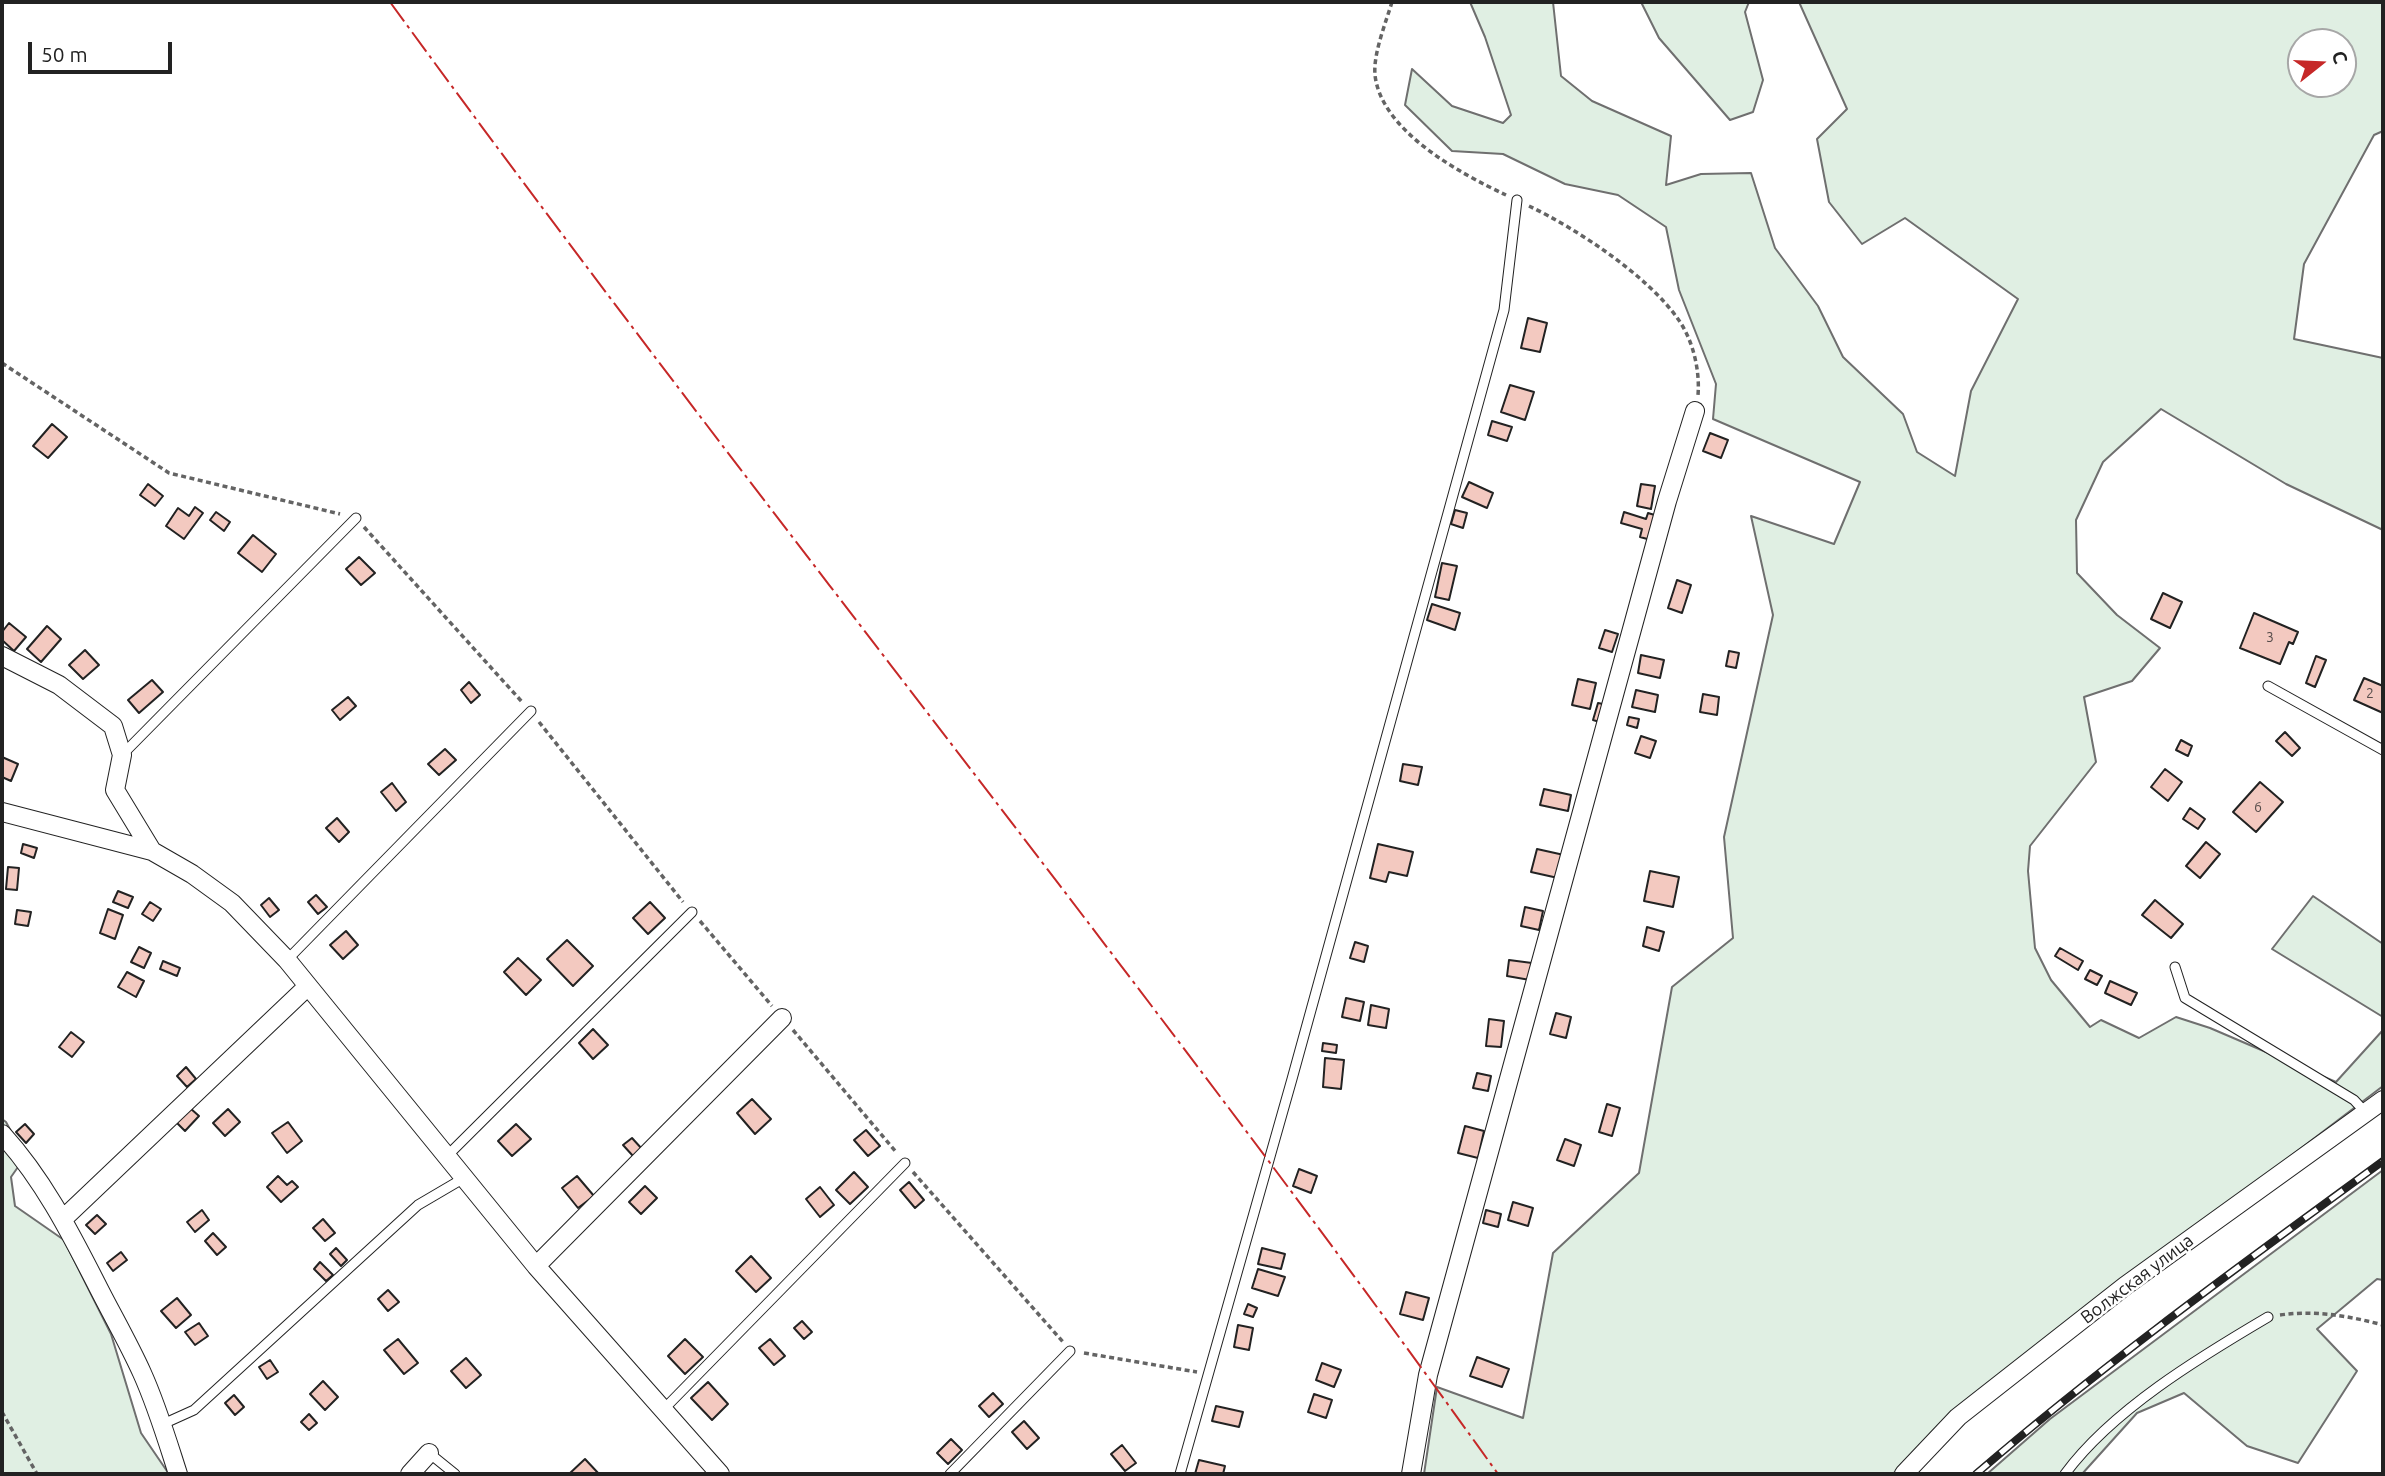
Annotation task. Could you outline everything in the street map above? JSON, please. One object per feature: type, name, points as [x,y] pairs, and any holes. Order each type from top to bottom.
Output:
[{"type":"street","points":[[1411,1474],[1428,1375],[1667,501],[1695,411]]},
{"type":"street","points":[[2,656],[59,685],[113,726],[122,755],[115,790],[152,851]]},
{"type":"street","points":[[2,812],[152,851],[192,874],[232,902],[287,960],[536,1266],[720,1474]]},
{"type":"street","points":[[63,1219],[307,987]]},
{"type":"street","points":[[536,1266],[782,1018]]},
{"type":"street","name":"Волжская улица","points":[[1904,1474],[1958,1417],[2125,1286],[2383,1100]]},
{"type":"street","points":[[2,1134],[16,1149],[63,1219],[142,1373],[163,1424],[178,1474]]},
{"type":"street","points":[[410,1474],[429,1453]]},
{"type":"lane","points":[[1180,1474],[1504,310],[1517,200]]},
{"type":"lane","points":[[122,755],[356,518]]},
{"type":"lane","points":[[2268,686],[2383,750]]},
{"type":"lane","points":[[287,960],[531,711]]},
{"type":"lane","points":[[446,1157],[692,912]]},
{"type":"lane","points":[[2175,967],[2185,998],[2354,1100],[2366,1112]]},
{"type":"lane","points":[[663,1410],[905,1163]]},
{"type":"lane","points":[[163,1424],[194,1410],[418,1205],[464,1178]]},
{"type":"lane","points":[[2065,1474],[2077,1457],[2131,1408],[2188,1367],[2268,1317]]},
{"type":"lane","points":[[950,1474],[1070,1351]]},
{"type":"lane","points":[[429,1453],[455,1474]]},
{"type":"path","points":[[1392,2],[1376,59],[1375,74],[1384,103],[1393,118],[1404,131],[1468,177],[1559,220],[1612,257],[1657,296],[1678,319],[1689,341],[1697,366],[1699,393],[1695,411]]},
{"type":"path","points":[[2,363],[169,473],[356,518],[531,711],[692,912],[905,1163],[1070,1351],[1208,1374]]},
{"type":"path","points":[[2268,1317],[2305,1311],[2353,1317],[2383,1325]]},
{"type":"path","points":[[2,1412],[37,1474]]},
{"type":"green space","points":[[1470,2],[1553,2],[1561,76],[1592,101],[1671,136],[1666,185],[1701,174],[1751,173],[1775,248],[1818,306],[1843,357],[1903,414],[1917,452],[1955,476],[1971,391],[2018,299],[1905,218],[1862,244],[1829,202],[1817,139],[1847,109],[1799,2],[2383,2],[2383,131],[2374,135],[2304,264],[2294,339],[2383,358],[2383,530],[2286,484],[2161,409],[2103,462],[2076,520],[2077,573],[2117,615],[2160,648],[2132,681],[2084,697],[2096,762],[2030,846],[2028,871],[2035,948],[2051,980],[2090,1027],[2101,1020],[2139,1038],[2176,1017],[2210,1028],[2336,1082],[2383,1030],[2383,1086],[1950,1415],[1893,1474],[1424,1474],[1437,1387],[1523,1418],[1553,1253],[1639,1173],[1672,987],[1733,938],[1724,837],[1773,615],[1751,516],[1834,544],[1860,482],[1713,419],[1716,384],[1679,290],[1666,227],[1618,195],[1565,184],[1503,154],[1452,151],[1405,105],[1412,69],[1452,106],[1503,123],[1511,115],[1485,37]]},
{"type":"green space","points":[[1641,2],[1749,2],[1745,12],[1763,80],[1753,112],[1730,120],[1659,38]]},
{"type":"green space","points":[[2313,896],[2383,944],[2383,1017],[2272,949]]},
{"type":"green space","points":[[2,1119],[25,1157],[11,1177],[15,1206],[64,1240],[111,1334],[141,1433],[169,1474],[2,1474]]},
{"type":"green space","points":[[2383,1170],[2383,1280],[2377,1279],[2317,1329],[2357,1371],[2298,1463],[2247,1446],[2184,1393],[2137,1413],[2082,1474],[1987,1474],[2050,1419]]},
{"type":"building","points":[[1528,318],[1547,323],[1540,352],[1521,348]]},
{"type":"building","points":[[1510,385],[1534,392],[1525,420],[1501,412]]},
{"type":"building","points":[[1492,421],[1512,427],[1507,441],[1488,435]]},
{"type":"building","points":[[52,424],[67,437],[48,458],[33,446]]},
{"type":"building","points":[[1710,433],[1728,440],[1721,458],[1703,451]]},
{"type":"building","points":[[1469,482],[1493,493],[1487,508],[1462,497]]},
{"type":"building","points":[[148,484],[163,496],[155,506],[140,495]]},
{"type":"building","points":[[1641,484],[1655,486],[1651,509],[1637,506]]},
{"type":"building","points":[[195,507],[203,513],[184,539],[166,526],[178,508],[189,516]]},
{"type":"building","points":[[1455,510],[1467,513],[1463,528],[1451,524]]},
{"type":"building","points":[[216,512],[230,522],[224,531],[210,520]]},
{"type":"building","points":[[1624,512],[1646,519],[1648,513],[1658,516],[1651,540],[1640,537],[1642,529],[1621,523]]},
{"type":"building","points":[[253,535],[276,554],[262,572],[238,553]]},
{"type":"building","points":[[359,557],[375,573],[361,585],[346,569]]},
{"type":"building","points":[[1442,563],[1457,566],[1449,600],[1435,597]]},
{"type":"building","points":[[1677,580],[1691,585],[1682,613],[1668,608]]},
{"type":"building","points":[[2163,593],[2182,602],[2170,628],[2151,619]]},
{"type":"building","points":[[1432,604],[1460,613],[1455,630],[1427,620]]},
{"type":"building","points":[[2254,613],[2298,632],[2293,644],[2289,642],[2280,664],[2240,648]]},
{"type":"building","points":[[9,623],[26,637],[14,651],[2,640],[2,632]]},
{"type":"building","points":[[47,626],[61,639],[41,662],[27,649]]},
{"type":"building","points":[[1605,630],[1618,634],[1612,652],[1599,648]]},
{"type":"building","points":[[85,650],[99,665],[83,679],[69,665]]},
{"type":"building","points":[[1729,651],[1739,653],[1736,668],[1726,666]]},
{"type":"building","points":[[1641,655],[1664,660],[1660,678],[1638,673]]},
{"type":"building","points":[[2316,656],[2326,660],[2315,687],[2306,683]]},
{"type":"building","points":[[2364,678],[2383,686],[2383,713],[2354,700]]},
{"type":"building","points":[[1578,679],[1596,683],[1590,709],[1572,705]]},
{"type":"building","points":[[152,680],[163,692],[139,713],[128,700]]},
{"type":"building","points":[[469,682],[480,695],[471,703],[461,690]]},
{"type":"building","points":[[1636,690],[1658,695],[1655,712],[1632,707]]},
{"type":"building","points":[[1703,694],[1719,697],[1717,715],[1700,712]]},
{"type":"building","points":[[348,697],[356,706],[340,720],[332,710]]},
{"type":"building","points":[[1598,703],[1608,705],[1603,723],[1593,720]]},
{"type":"building","points":[[1629,717],[1639,719],[1637,728],[1627,725]]},
{"type":"building","points":[[2285,732],[2300,748],[2292,756],[2276,741]]},
{"type":"building","points":[[1641,736],[1656,741],[1650,758],[1635,753]]},
{"type":"building","points":[[2181,740],[2192,746],[2188,756],[2176,750]]},
{"type":"building","points":[[445,749],[456,760],[439,775],[428,764]]},
{"type":"building","points":[[2,757],[18,764],[11,781],[2,777]]},
{"type":"building","points":[[1403,764],[1422,767],[1418,785],[1400,781]]},
{"type":"building","points":[[2165,769],[2182,782],[2168,801],[2151,787]]},
{"type":"building","points":[[2260,782],[2283,802],[2256,832],[2233,812]]},
{"type":"building","points":[[392,783],[406,802],[396,811],[381,792]]},
{"type":"building","points":[[1544,789],[1571,795],[1568,811],[1540,805]]},
{"type":"building","points":[[2190,808],[2205,819],[2198,829],[2183,819]]},
{"type":"building","points":[[337,818],[349,832],[339,842],[326,828]]},
{"type":"building","points":[[2206,842],[2220,854],[2200,878],[2186,866]]},
{"type":"building","points":[[23,844],[37,848],[34,858],[21,853]]},
{"type":"building","points":[[1378,844],[1413,852],[1407,876],[1389,872],[1386,882],[1370,878]]},
{"type":"building","points":[[1537,849],[1564,855],[1558,878],[1531,872]]},
{"type":"building","points":[[8,867],[19,868],[17,890],[6,889]]},
{"type":"building","points":[[1650,871],[1679,877],[1673,907],[1644,901]]},
{"type":"building","points":[[118,891],[133,897],[128,908],[113,902]]},
{"type":"building","points":[[316,895],[327,907],[318,914],[308,902]]},
{"type":"building","points":[[269,898],[279,910],[270,917],[261,905]]},
{"type":"building","points":[[2155,900],[2183,924],[2171,938],[2142,915]]},
{"type":"building","points":[[150,902],[161,909],[153,921],[142,914]]},
{"type":"building","points":[[650,902],[665,918],[648,934],[633,918]]},
{"type":"building","points":[[1525,907],[1543,911],[1539,930],[1521,926]]},
{"type":"building","points":[[108,909],[123,915],[115,939],[100,933]]},
{"type":"building","points":[[17,910],[31,912],[28,926],[15,924]]},
{"type":"building","points":[[1647,927],[1664,932],[1659,951],[1643,946]]},
{"type":"building","points":[[346,931],[358,945],[343,959],[330,945]]},
{"type":"building","points":[[567,940],[593,966],[573,986],[547,959]]},
{"type":"building","points":[[1355,942],[1368,946],[1364,962],[1350,958]]},
{"type":"building","points":[[139,947],[151,953],[144,968],[131,962]]},
{"type":"building","points":[[2060,948],[2083,961],[2078,970],[2055,956]]},
{"type":"building","points":[[518,958],[541,980],[526,995],[504,972]]},
{"type":"building","points":[[1509,960],[1532,963],[1530,980],[1507,976]]},
{"type":"building","points":[[163,961],[180,968],[177,976],[160,969]]},
{"type":"building","points":[[2090,970],[2102,976],[2097,985],[2085,979]]},
{"type":"building","points":[[127,972],[144,981],[136,997],[118,987]]},
{"type":"building","points":[[2110,981],[2137,993],[2131,1005],[2105,993]]},
{"type":"building","points":[[1346,998],[1364,1002],[1360,1021],[1342,1017]]},
{"type":"building","points":[[1371,1005],[1389,1009],[1386,1028],[1368,1025]]},
{"type":"building","points":[[1556,1013],[1571,1017],[1566,1038],[1550,1034]]},
{"type":"building","points":[[1489,1019],[1504,1021],[1501,1047],[1486,1046]]},
{"type":"building","points":[[593,1029],[608,1045],[593,1059],[579,1043]]},
{"type":"building","points":[[71,1032],[84,1042],[72,1057],[59,1047]]},
{"type":"building","points":[[1323,1043],[1337,1045],[1336,1053],[1322,1051]]},
{"type":"building","points":[[1325,1058],[1344,1060],[1341,1089],[1323,1087]]},
{"type":"building","points":[[186,1067],[196,1079],[187,1087],[177,1076]]},
{"type":"building","points":[[1477,1073],[1491,1076],[1488,1091],[1473,1088]]},
{"type":"building","points":[[752,1099],[771,1119],[755,1134],[737,1113]]},
{"type":"building","points":[[1607,1104],[1620,1108],[1612,1136],[1599,1132]]},
{"type":"building","points":[[190,1108],[199,1116],[185,1131],[176,1122]]},
{"type":"building","points":[[228,1109],[240,1122],[225,1136],[213,1123]]},
{"type":"building","points":[[288,1122],[302,1141],[287,1153],[272,1133]]},
{"type":"building","points":[[25,1124],[34,1134],[26,1143],[16,1132]]},
{"type":"building","points":[[516,1124],[531,1139],[512,1156],[498,1141]]},
{"type":"building","points":[[1465,1126],[1484,1131],[1478,1158],[1458,1153]]},
{"type":"building","points":[[866,1130],[880,1146],[868,1156],[854,1140]]},
{"type":"building","points":[[632,1138],[642,1149],[633,1156],[623,1145]]},
{"type":"building","points":[[1565,1139],[1581,1145],[1574,1166],[1557,1160]]},
{"type":"building","points":[[1299,1169],[1317,1176],[1311,1193],[1293,1186]]},
{"type":"building","points":[[854,1172],[868,1187],[850,1204],[836,1190]]},
{"type":"building","points":[[278,1176],[287,1185],[292,1181],[298,1187],[281,1202],[267,1187]]},
{"type":"building","points":[[577,1176],[594,1196],[578,1208],[562,1188]]},
{"type":"building","points":[[909,1182],[924,1200],[915,1208],[900,1190]]},
{"type":"building","points":[[645,1186],[657,1198],[641,1214],[629,1202]]},
{"type":"building","points":[[820,1187],[834,1205],[820,1217],[806,1199]]},
{"type":"building","points":[[1513,1202],[1533,1208],[1528,1226],[1508,1220]]},
{"type":"building","points":[[202,1210],[209,1220],[195,1232],[187,1222]]},
{"type":"building","points":[[1486,1210],[1501,1214],[1498,1227],[1483,1223]]},
{"type":"building","points":[[97,1215],[106,1224],[95,1234],[86,1225]]},
{"type":"building","points":[[323,1219],[335,1233],[325,1241],[313,1228]]},
{"type":"building","points":[[213,1233],[226,1247],[217,1255],[205,1241]]},
{"type":"building","points":[[336,1248],[347,1260],[341,1266],[330,1254]]},
{"type":"building","points":[[1262,1248],[1285,1254],[1281,1269],[1258,1264]]},
{"type":"building","points":[[121,1252],[127,1260],[113,1271],[107,1263]]},
{"type":"building","points":[[751,1256],[771,1278],[756,1292],[736,1271]]},
{"type":"building","points":[[320,1262],[333,1275],[326,1281],[314,1269]]},
{"type":"building","points":[[1258,1269],[1285,1277],[1278,1296],[1252,1288]]},
{"type":"building","points":[[388,1290],[399,1302],[388,1311],[378,1299]]},
{"type":"building","points":[[1406,1292],[1429,1298],[1423,1320],[1400,1314]]},
{"type":"building","points":[[177,1298],[191,1315],[176,1328],[161,1311]]},
{"type":"building","points":[[1248,1304],[1257,1308],[1253,1317],[1244,1314]]},
{"type":"building","points":[[802,1321],[812,1332],[804,1339],[794,1328]]},
{"type":"building","points":[[199,1323],[208,1336],[195,1345],[185,1332]]},
{"type":"building","points":[[1238,1325],[1253,1328],[1249,1350],[1234,1347]]},
{"type":"building","points":[[398,1339],[418,1363],[404,1374],[384,1350]]},
{"type":"building","points":[[685,1339],[703,1357],[685,1374],[668,1356]]},
{"type":"building","points":[[770,1339],[785,1356],[774,1365],[759,1348]]},
{"type":"building","points":[[1477,1357],[1509,1369],[1502,1387],[1470,1376]]},
{"type":"building","points":[[466,1358],[481,1375],[466,1388],[451,1371]]},
{"type":"building","points":[[270,1360],[278,1372],[267,1379],[259,1367]]},
{"type":"building","points":[[1322,1363],[1341,1370],[1334,1387],[1316,1380]]},
{"type":"building","points":[[323,1381],[338,1397],[325,1410],[310,1394]]},
{"type":"building","points":[[708,1382],[728,1404],[712,1420],[691,1398]]},
{"type":"building","points":[[993,1393],[1003,1404],[989,1417],[979,1406]]},
{"type":"building","points":[[1314,1394],[1332,1400],[1326,1418],[1308,1412]]},
{"type":"building","points":[[234,1395],[244,1407],[235,1415],[225,1403]]},
{"type":"building","points":[[1216,1406],[1243,1412],[1239,1427],[1212,1421]]},
{"type":"building","points":[[309,1414],[317,1423],[309,1430],[301,1422]]},
{"type":"building","points":[[1024,1421],[1039,1438],[1027,1449],[1012,1432]]},
{"type":"building","points":[[951,1439],[962,1450],[948,1464],[937,1453]]},
{"type":"building","points":[[1122,1445],[1136,1463],[1125,1471],[1111,1454]]},
{"type":"building","points":[[585,1459],[599,1474],[569,1474]]},
{"type":"building","points":[[1199,1460],[1225,1466],[1223,1474],[1195,1474]]},
{"type":"railway","points":[[1976,1474],[2126,1352],[2383,1161]]},
{"type":"power","points":[[390,2],[666,371],[1225,1103],[1498,1474]]}]
